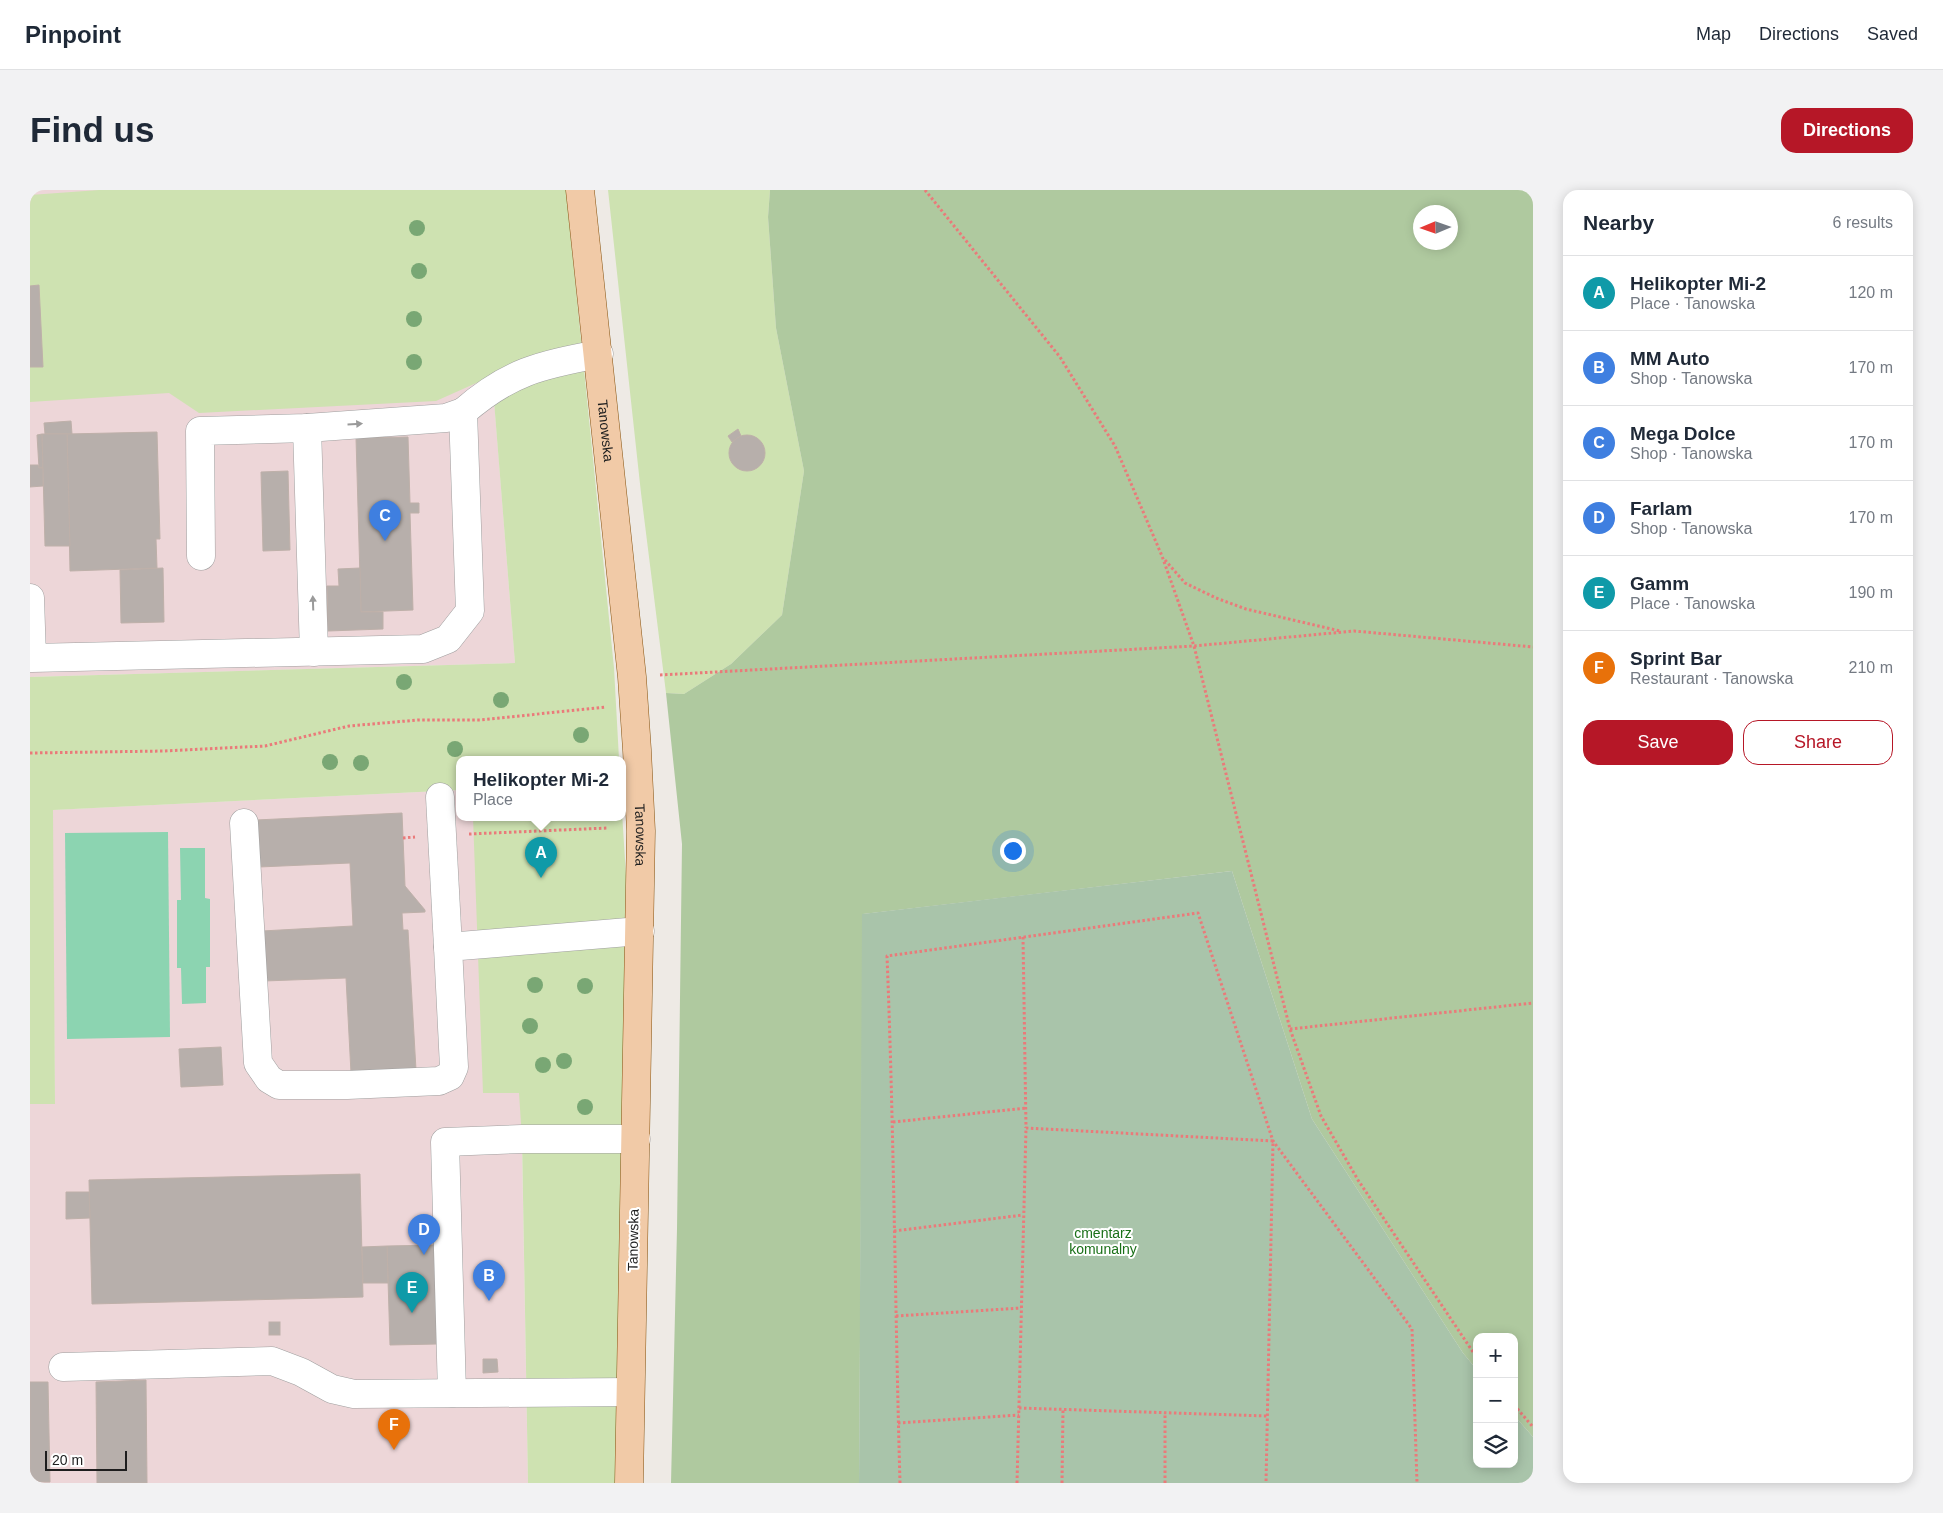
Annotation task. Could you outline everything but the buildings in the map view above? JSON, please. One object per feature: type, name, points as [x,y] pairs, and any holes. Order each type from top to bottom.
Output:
[{"type":"main road","name":"Tanowska","points":[[580,190],[632,677],[641,831],[629,1483]]},
{"type":"lane","points":[[201,556],[200,431],[307,428],[446,418],[463,412],[485,394],[515,376],[542,366],[598,354]]},
{"type":"lane","points":[[30,598],[32,658],[423,649],[448,639],[470,612],[463,412]]},
{"type":"lane","points":[[307,428],[314,652]]},
{"type":"lane","points":[[244,823],[258,1063],[269,1079],[279,1085],[347,1086],[439,1081],[450,1076],[454,1067],[440,797]]},
{"type":"lane","points":[[448,947],[640,931]]},
{"type":"lane","points":[[452,1393],[445,1142],[522,1139],[636,1139]]},
{"type":"lane","points":[[63,1367],[272,1362],[301,1372],[332,1389],[354,1394],[630,1392]]},
{"type":"path","points":[[925,190],[1060,357],[1115,446],[1162,556],[1194,646],[1290,1030],[1321,1116],[1358,1180],[1473,1352]]},
{"type":"path","points":[[1162,556],[1185,583],[1216,598],[1246,609],[1343,632]]},
{"type":"path","points":[[632,677],[1194,646],[1354,631],[1533,647]]},
{"type":"path","points":[[30,753],[164,751],[265,746],[349,726],[418,720],[480,720],[634,704]]},
{"type":"path","points":[[403,838],[608,828]]},
{"type":"path","points":[[900,1483],[893,1122],[887,956],[1198,913],[1273,1141],[1412,1329],[1417,1483]]},
{"type":"path","points":[[1017,1483],[1026,1128],[1023,937]]},
{"type":"path","points":[[1290,1030],[1533,1003]]},
{"type":"path","points":[[893,1122],[1026,1108]]},
{"type":"path","points":[[1026,1128],[1273,1141]]},
{"type":"path","points":[[1266,1483],[1273,1141]]},
{"type":"path","points":[[894,1231],[1023,1215]]},
{"type":"path","points":[[896,1316],[1021,1308]]},
{"type":"path","points":[[1019,1408],[1267,1416]]},
{"type":"path","points":[[1062,1409],[1062,1483]]},
{"type":"path","points":[[1518,1410],[1533,1427]]},
{"type":"path","points":[[1164,1483],[1165,1413]]},
{"type":"path","points":[[898,1423],[1018,1416]]},
{"type":"shaded area","points":[[30,190],[469,190],[492,375],[515,663],[30,677]]},
{"type":"shaded area","points":[[456,790],[456,821],[516,821],[528,1483],[30,1483],[30,1104],[55,1104],[52,810]]},
{"type":"green space","points":[[99,190],[566,190],[614,668],[619,756],[456,756],[456,790],[53,810],[55,1104],[30,1104],[30,677],[515,663],[492,376],[436,401],[199,413],[169,393],[30,402],[30,195]]},
{"type":"green space","points":[[608,190],[770,190],[768,217],[776,328],[804,471],[782,615],[731,664],[684,694],[666,693],[641,493]]},
{"type":"green space","points":[[770,190],[1533,190],[1533,1437],[1518,1420],[1518,1333],[1473,1333],[1473,1365],[1463,1353],[1312,1119],[1232,871],[863,914],[859,1483],[671,1483],[677,1229],[682,844],[666,693],[684,694],[731,664],[782,615],[804,471],[776,328],[768,217]]},
{"type":"green space","points":[[473,821],[623,821],[626,876],[616,1483],[528,1483],[522,1139],[519,1093],[483,1093]]},
{"type":"green space","points":[[168,832],[170,1037],[67,1039],[65,833]]},
{"type":"green space","points":[[180,848],[205,848],[205,898],[210,899],[210,967],[206,967],[206,1003],[182,1004],[181,968],[177,968],[177,900],[181,900]]},
{"type":"green space","name":"cmentarz komunalny","points":[[1232,871],[1312,1119],[1463,1353],[1473,1365],[1473,1468],[1518,1468],[1518,1420],[1533,1437],[1533,1483],[859,1483],[862,914]]},
{"type":"place","name":"Mega Dolce","points":[[385,541]]},
{"type":"place","name":"Helikopter Mi-2","points":[[541,878]]},
{"type":"place","name":"Farlam","points":[[424,1255]]},
{"type":"place","name":"MM Auto","points":[[489,1301]]},
{"type":"place","name":"Gamm","points":[[412,1313]]},
{"type":"place","name":"Sprint Bar","points":[[394,1450]]}]
